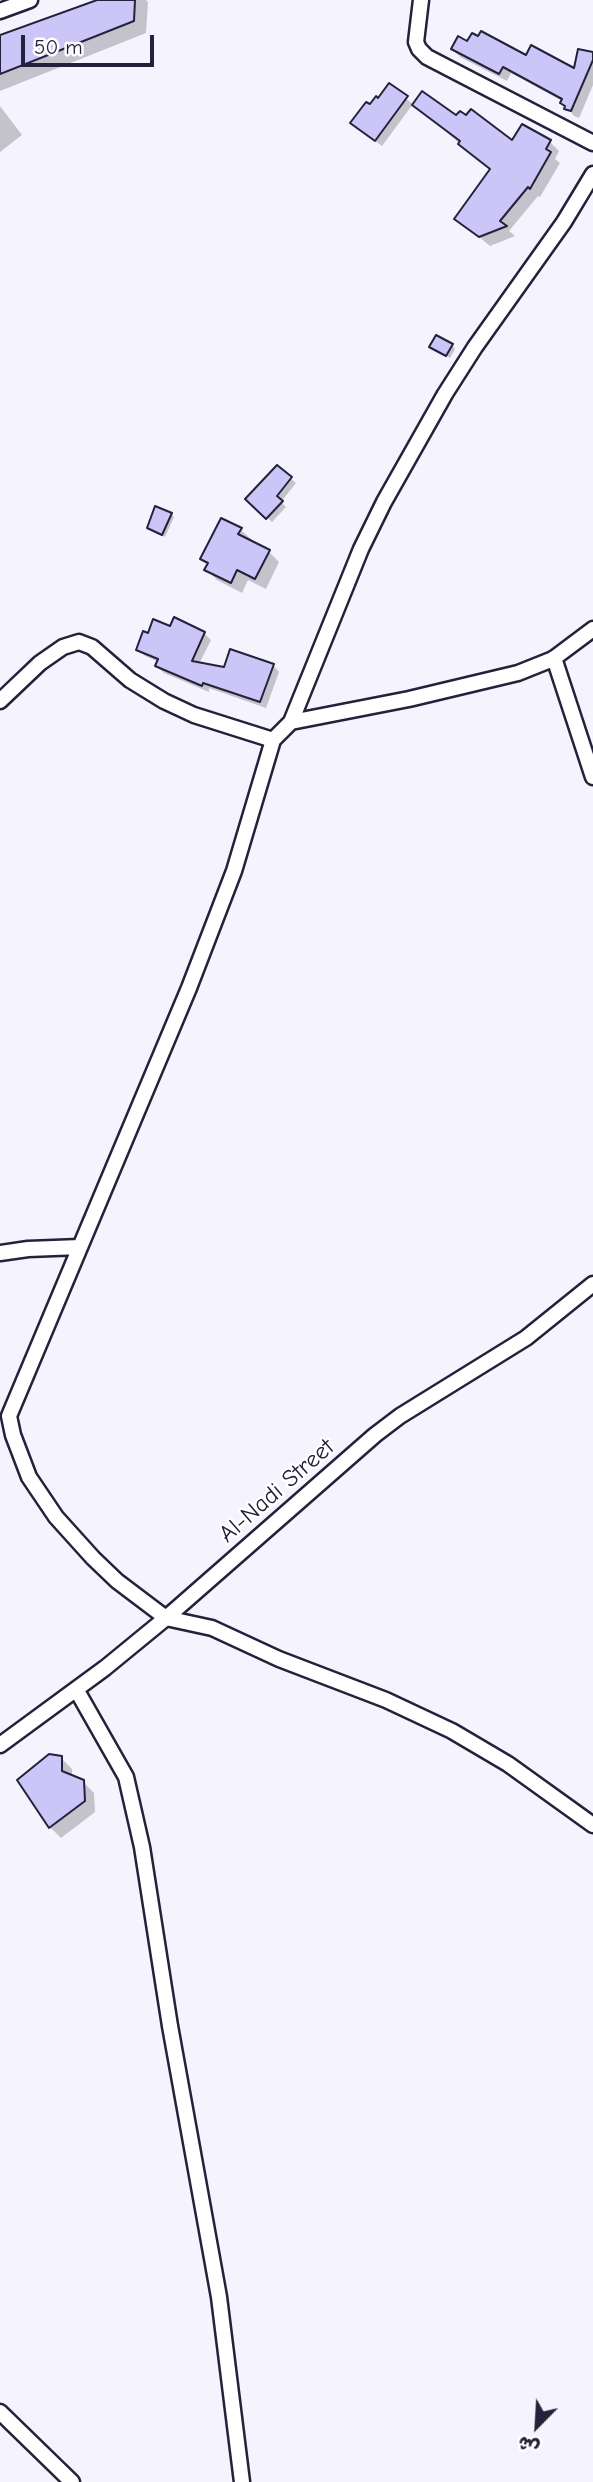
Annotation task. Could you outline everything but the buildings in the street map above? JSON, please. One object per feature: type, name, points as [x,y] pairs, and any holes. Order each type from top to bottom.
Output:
[{"type":"street","points":[[0,11],[30,0]]},
{"type":"street","points":[[421,0],[416,42],[428,57],[593,143]]},
{"type":"street","points":[[593,174],[564,222],[463,366],[384,502],[361,549],[290,722],[273,740],[233,871],[209,938],[166,1047],[9,1416],[13,1435],[29,1477],[56,1517],[93,1559],[166,1618],[212,1628],[279,1659],[387,1700],[452,1731],[508,1764],[593,1825]]},
{"type":"street","points":[[290,722],[518,673],[554,658],[593,629]]},
{"type":"street","points":[[0,701],[40,663],[63,647],[79,642],[92,647],[131,680],[164,701],[194,715],[273,740]]},
{"type":"street","points":[[554,658],[593,776]]},
{"type":"street","points":[[0,1253],[80,1247]]},
{"type":"street","name":"Al-Nadi Street","points":[[0,1745],[166,1618],[375,1435],[400,1416],[526,1338],[593,1284]]},
{"type":"street","points":[[76,1689],[126,1777],[142,1847],[170,2026],[219,2297],[242,2482]]},
{"type":"street","points":[[0,2412],[72,2482]]}]
